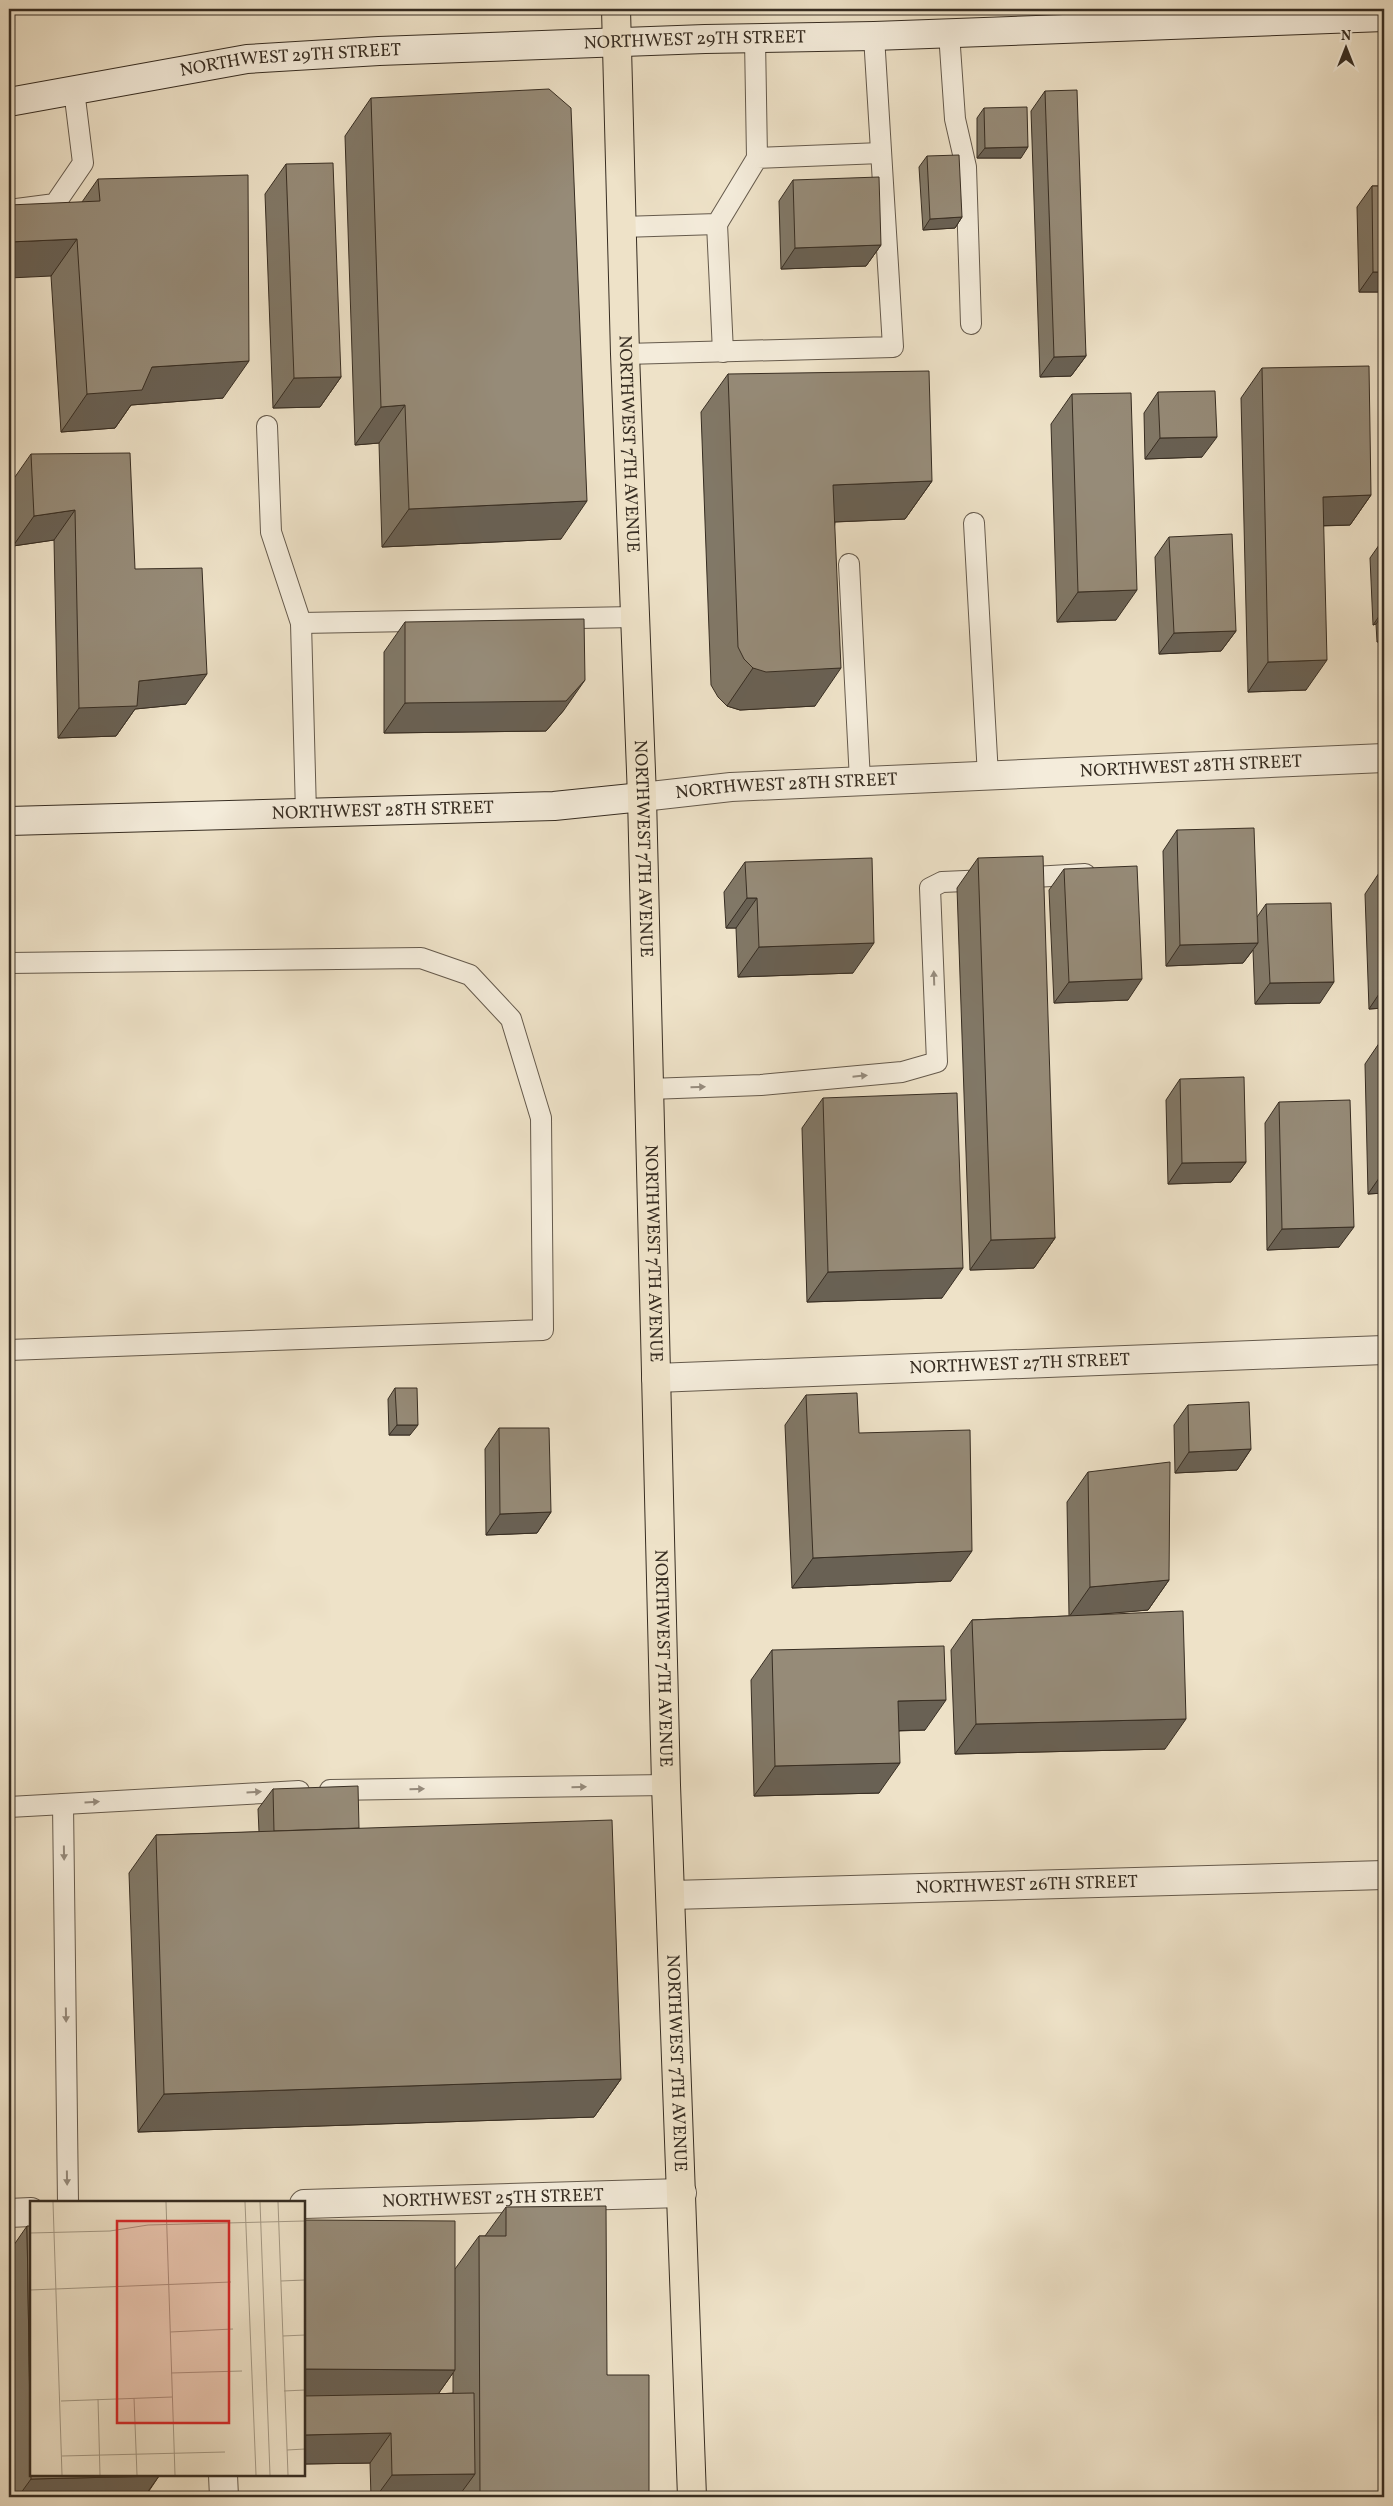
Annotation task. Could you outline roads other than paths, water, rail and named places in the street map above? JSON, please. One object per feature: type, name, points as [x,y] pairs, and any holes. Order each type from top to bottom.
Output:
[{"type":"main road","name":"NORTHWEST 7TH AVENUE","points":[[616,9],[625,354],[642,797],[666,1785],[692,2497]]},
{"type":"street","name":"NORTHWEST 29TH STREET","points":[[9,102],[247,59],[379,51],[949,33],[1256,15],[1384,17]]},
{"type":"street","name":"NORTHWEST 28TH STREET","points":[[9,821],[554,806],[731,787],[1384,758]]},
{"type":"street","name":"NORTHWEST 27TH STREET","points":[[656,1378],[1384,1350]]},
{"type":"street","name":"NORTHWEST 26TH STREET","points":[[671,1895],[1384,1875]]},
{"type":"street","name":"NORTHWEST 25TH STREET","points":[[305,2204],[682,2192]]},
{"type":"street","points":[[9,2212],[30,2212]]},
{"type":"street","points":[[223,2476],[224,2497]]},
{"type":"lane","points":[[949,33],[955,119],[966,167],[971,324]]},
{"type":"lane","points":[[625,354],[893,347],[874,36]]},
{"type":"lane","points":[[723,352],[717,224],[757,158],[755,39]]},
{"type":"lane","points":[[9,210],[55,204],[83,163],[74,90]]},
{"type":"lane","points":[[757,158],[881,153]]},
{"type":"lane","points":[[622,226],[717,224]]},
{"type":"lane","points":[[266,426],[271,532],[302,623],[306,813]]},
{"type":"lane","points":[[974,523],[988,776]]},
{"type":"lane","points":[[848,564],[860,781]]},
{"type":"lane","points":[[302,623],[635,617]]},
{"type":"lane","points":[[649,1089],[762,1085],[902,1072],[937,1062],[930,888],[942,882],[1104,873]]},
{"type":"lane","points":[[9,963],[422,958],[470,975],[511,1019],[541,1118],[544,1330],[9,1350]]},
{"type":"lane","points":[[9,1807],[263,1791],[666,1785]]},
{"type":"lane","points":[[63,1804],[68,2201]]}]
